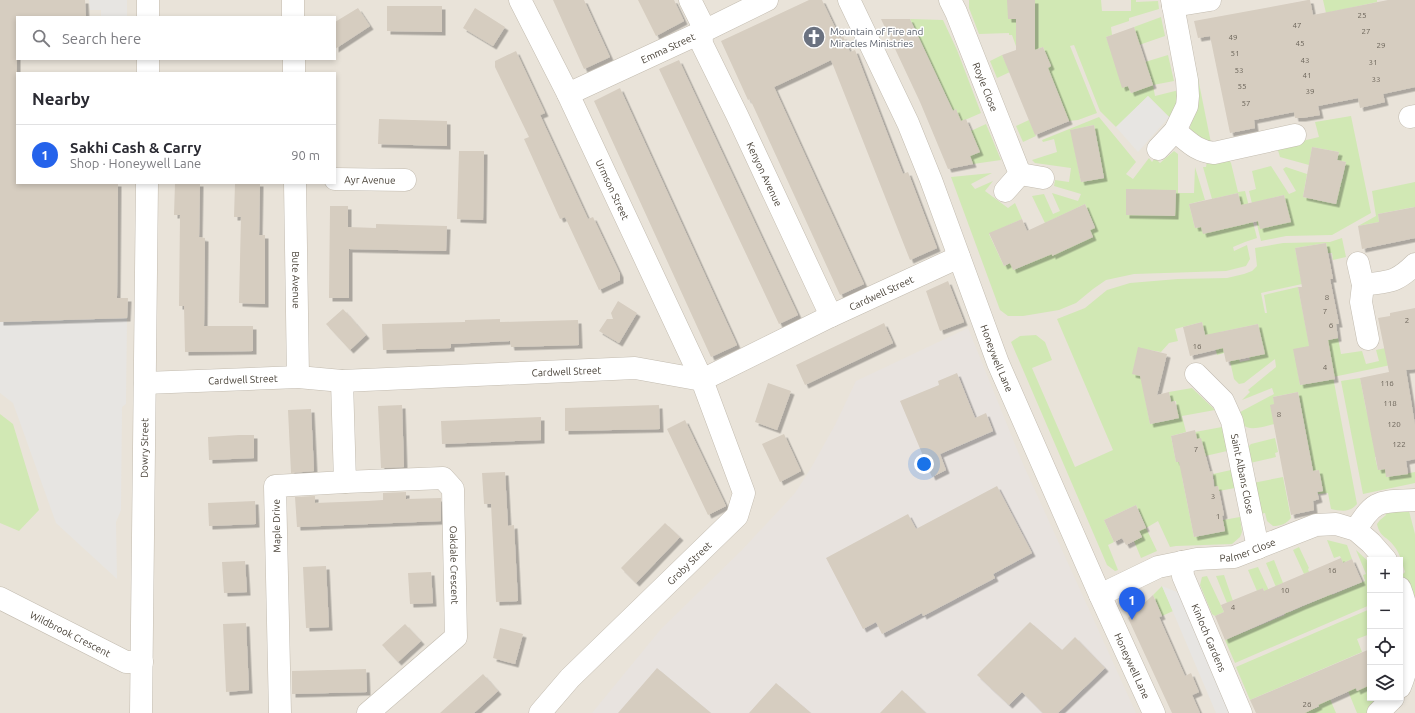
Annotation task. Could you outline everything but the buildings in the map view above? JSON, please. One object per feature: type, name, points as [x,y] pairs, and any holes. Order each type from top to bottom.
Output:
[{"type":"street","points":[[148,0],[148,16]]},
{"type":"street","points":[[293,0],[293,16]]},
{"type":"street","name":"Urmson Street","points":[[520,0],[568,94],[702,380]]},
{"type":"street","name":"Kenyon Avenue","points":[[690,0],[701,22],[702,44],[831,316]]},
{"type":"street","name":"Emma Street","points":[[568,94],[702,32],[766,0]]},
{"type":"street","name":"Royle Close","points":[[950,0],[1020,174]]},
{"type":"street","points":[[1158,149],[1175,132],[1187,106],[1188,96],[1187,80],[1172,3],[1210,0]]},
{"type":"street","name":"Honeywell Lane","points":[[856,2],[931,180],[998,363],[1100,595],[1154,713]]},
{"type":"street","points":[[148,60],[148,72]]},
{"type":"street","points":[[294,60],[294,72]]},
{"type":"street","points":[[1175,132],[1202,152],[1214,153],[1266,151],[1295,134]]},
{"type":"street","points":[[1005,191],[1020,174],[1043,178]]},
{"type":"street","name":"Ayr Avenue","points":[[336,179],[405,180]]},
{"type":"street","name":"Dowry Street","points":[[141,713],[147,184]]},
{"type":"street","name":"Bute Avenue","points":[[295,184],[298,377]]},
{"type":"street","name":"Cardwell Street","points":[[145,383],[298,377],[342,382],[635,368],[702,380],[831,316],[959,257]]},
{"type":"street","points":[[1358,263],[1363,285],[1361,302],[1368,339]]},
{"type":"street","points":[[1363,285],[1397,279],[1405,274],[1415,264]]},
{"type":"street","name":"Saint Albans Close","points":[[1196,374],[1229,395],[1232,421],[1258,548]]},
{"type":"street","name":"Groby Street","points":[[540,713],[570,678],[737,516],[744,493],[702,380]]},
{"type":"street","points":[[342,382],[345,482]]},
{"type":"street","name":"Oakdale Crescent","points":[[345,482],[443,478],[453,489],[456,637],[368,713]]},
{"type":"street","name":"Maple Drive","points":[[280,713],[275,486],[345,482]]},
{"type":"street","points":[[1356,530],[1366,514],[1374,506],[1385,502],[1415,500]]},
{"type":"street","name":"Palmer Close","points":[[1100,595],[1158,567],[1197,559],[1234,557],[1316,525],[1336,524],[1356,530],[1371,543],[1383,557]]},
{"type":"street","name":"Kinloch Gardens","points":[[1182,562],[1183,576],[1241,713]]},
{"type":"street","points":[[1402,593],[1405,601],[1409,636],[1405,674],[1403,679]]},
{"type":"street","name":"Wildbrook Crescent","points":[[0,598],[126,662],[142,662]]},
{"type":"street","points":[[1403,689],[1415,695]]},
{"type":"street","points":[[1378,713],[1390,701]]},
{"type":"shaded area","points":[[0,0],[1415,0],[1415,713],[0,713]]},
{"type":"shaded area","points":[[89,0],[127,0],[127,16],[101,16],[101,10],[90,10]]},
{"type":"shaded area","points":[[1148,96],[1169,117],[1138,152],[1116,127]]},
{"type":"shaded area","points":[[127,318],[126,404],[122,407],[121,510],[116,522],[117,579],[56,523],[13,403],[0,393],[0,322]]},
{"type":"shaded area","points":[[968,328],[1023,464],[1136,713],[592,713],[661,629],[742,550],[795,493],[835,425],[856,381]]},
{"type":"shaded area","points":[[1162,586],[1182,594],[1233,713],[1216,713]]},
{"type":"green space","points":[[969,0],[1008,0],[1008,19],[1016,19],[1016,32],[1035,32],[1035,0],[1101,0],[1102,11],[1131,11],[1131,0],[1136,0],[1136,2],[1158,1],[1159,9],[1129,18],[1129,21],[1111,27],[1112,35],[1106,37],[1131,93],[1153,85],[1155,96],[1179,90],[1173,118],[1169,117],[1148,96],[1116,127],[1100,111],[1074,45],[1070,46],[1097,113],[1078,120],[1069,121],[1064,110],[1053,104],[1061,100],[1052,79],[1042,70],[1051,66],[1043,47],[1033,51],[1017,49],[1012,35],[1009,35],[1009,33],[979,34],[969,8]]},
{"type":"green space","points":[[1323,0],[1377,0],[1377,2],[1326,13]]},
{"type":"green space","points":[[1161,17],[1165,36],[1139,45],[1134,27]]},
{"type":"green space","points":[[910,19],[943,20],[957,50],[981,113],[958,123],[956,109],[953,111]]},
{"type":"green space","points":[[1002,55],[1010,72],[997,78],[990,61]]},
{"type":"green space","points":[[1168,55],[1174,81],[1153,85],[1145,62]]},
{"type":"green space","points":[[1196,68],[1211,143],[1202,142],[1190,129]]},
{"type":"green space","points":[[1351,116],[1371,213],[1332,235],[1286,236],[1261,241],[1249,191],[1256,189],[1252,171],[1271,166],[1289,194],[1296,191],[1283,169],[1286,167],[1307,174],[1303,197],[1336,204],[1338,193],[1333,179],[1342,181],[1346,162],[1337,160],[1339,152],[1312,147],[1309,165],[1280,157],[1277,147],[1319,137],[1315,122]],"holes":[[[1284,195],[1290,222],[1266,209],[1264,200]]]},
{"type":"green space","points":[[1099,117],[1136,162],[1126,174],[1133,179],[1149,158],[1152,162],[1155,158],[1160,163],[1174,151],[1178,154],[1178,193],[1194,193],[1195,167],[1205,200],[1189,204],[1195,228],[1234,220],[1236,226],[1245,224],[1238,193],[1212,199],[1203,167],[1206,167],[1207,161],[1228,159],[1231,163],[1238,192],[1245,191],[1257,238],[1233,247],[1234,251],[1247,245],[1250,259],[1246,266],[1226,271],[1134,274],[1106,280],[1076,303],[1059,310],[1023,316],[1008,316],[1000,310],[951,177],[992,173],[971,184],[975,189],[993,181],[985,191],[1008,208],[1015,203],[1022,219],[989,234],[1004,266],[1010,263],[1014,270],[1032,262],[1029,254],[1046,242],[1052,255],[1093,237],[1090,230],[1095,227],[1085,204],[1045,223],[1032,196],[1044,194],[1053,214],[1060,211],[1052,193],[1078,201],[1081,194],[1054,186],[1055,180],[1069,182],[1071,168],[1035,163],[1032,160],[1057,152],[1054,139],[1043,142],[1042,140]],"holes":[[[1094,125],[1104,178],[1081,182],[1071,130]],[[1126,190],[1176,190],[1175,215],[1126,215]]]},
{"type":"green space","points":[[1029,120],[1036,136],[1023,142],[1016,126]]},
{"type":"green space","points":[[986,124],[1001,160],[973,164],[970,156],[980,152],[962,135]]},
{"type":"green space","points":[[1415,182],[1415,211],[1414,207],[1378,214],[1379,222],[1358,226],[1376,216],[1372,191]]},
{"type":"green space","points":[[1342,238],[1346,257],[1333,260],[1332,253],[1328,253],[1326,243],[1295,248],[1302,284],[1261,293],[1265,313],[1267,313],[1264,295],[1298,287],[1309,344],[1338,338],[1341,354],[1362,351],[1366,364],[1379,361],[1376,350],[1415,342],[1415,360],[1333,377],[1357,504],[1348,510],[1342,511],[1331,509],[1328,493],[1318,494],[1318,492],[1323,491],[1319,470],[1313,471],[1298,392],[1273,397],[1278,423],[1254,428],[1245,427],[1242,424],[1238,414],[1274,394],[1272,388],[1242,400],[1250,392],[1248,390],[1276,367],[1275,359],[1244,383],[1239,384],[1234,379],[1230,361],[1239,359],[1240,362],[1250,360],[1249,357],[1264,354],[1258,324],[1220,332],[1224,353],[1217,355],[1214,342],[1207,343],[1202,322],[1175,329],[1178,341],[1169,343],[1161,352],[1138,348],[1152,378],[1145,398],[1150,424],[1175,419],[1174,411],[1177,410],[1176,401],[1171,402],[1169,392],[1192,388],[1215,410],[1182,416],[1186,432],[1171,436],[1176,462],[1192,459],[1182,477],[1194,537],[1225,531],[1223,520],[1240,517],[1242,532],[1240,537],[1232,544],[1170,547],[1158,521],[1146,528],[1157,551],[1141,558],[1134,541],[1142,537],[1139,531],[1146,527],[1136,505],[1104,520],[1114,542],[1108,545],[1118,570],[1115,571],[1107,565],[1011,342],[1020,336],[1036,335],[1045,342],[1052,360],[1032,368],[1075,467],[1113,450],[1057,319],[1085,308],[1107,290],[1130,283],[1178,279],[1227,278],[1252,271],[1257,266],[1255,248],[1283,243],[1330,242]],"holes":[[[1297,367],[1330,380],[1300,385]]]},
{"type":"green space","points":[[1360,378],[1366,409],[1381,456],[1375,457],[1378,470],[1385,469],[1387,477],[1415,472],[1415,483],[1363,494],[1341,381]]},
{"type":"green space","points":[[0,414],[13,424],[39,510],[19,531],[0,523]]},
{"type":"green space","points":[[1222,427],[1227,451],[1201,457],[1195,432]]},
{"type":"green space","points":[[1275,438],[1278,452],[1275,453],[1276,457],[1250,463],[1247,448],[1251,444]]},
{"type":"green space","points":[[1231,470],[1235,488],[1219,491],[1218,486],[1215,487],[1213,474]]},
{"type":"green space","points":[[1283,477],[1291,518],[1283,524],[1273,526],[1267,521],[1265,513],[1259,514],[1253,483]]},
{"type":"green space","points":[[1409,511],[1415,534],[1415,596],[1410,597],[1403,578],[1403,574],[1405,572],[1403,566],[1403,557],[1400,557],[1396,549],[1378,529],[1377,524],[1386,515],[1384,512]]},
{"type":"green space","points":[[1327,540],[1347,545],[1352,559],[1343,563],[1340,556],[1334,558]]},
{"type":"green space","points":[[1299,547],[1309,568],[1309,572],[1304,574],[1293,550]]},
{"type":"green space","points":[[1356,550],[1367,560],[1367,606],[1235,663],[1225,640],[1285,615],[1276,594],[1278,592],[1266,563],[1274,560],[1283,583],[1278,585],[1290,612],[1327,596],[1318,574],[1322,572],[1332,595],[1365,581],[1363,575],[1366,574]]},
{"type":"green space","points":[[1258,567],[1270,593],[1266,595],[1263,588],[1257,591],[1248,570]]},
{"type":"green space","points":[[1224,575],[1233,601],[1227,603],[1216,576]]},
{"type":"green space","points":[[1207,576],[1224,612],[1215,616],[1212,614],[1200,585],[1202,577]]},
{"type":"green space","points":[[1162,586],[1173,611],[1162,616],[1153,595]]},
{"type":"green space","points":[[1367,610],[1367,635],[1357,639],[1362,652],[1250,700],[1236,667]]},
{"type":"green space","points":[[1367,684],[1367,701],[1378,701],[1367,713],[1357,713],[1348,691],[1356,688],[1357,690]]},
{"type":"green space","points":[[1330,699],[1336,713],[1298,713],[1309,708],[1310,710],[1319,707],[1318,704]]},
{"type":"place","name":"Mountain of Fire and Miracles Ministries","points":[[814,37]]},
{"type":"place","name":"Sakhi Cash & Carry","points":[[1132,620]]}]
